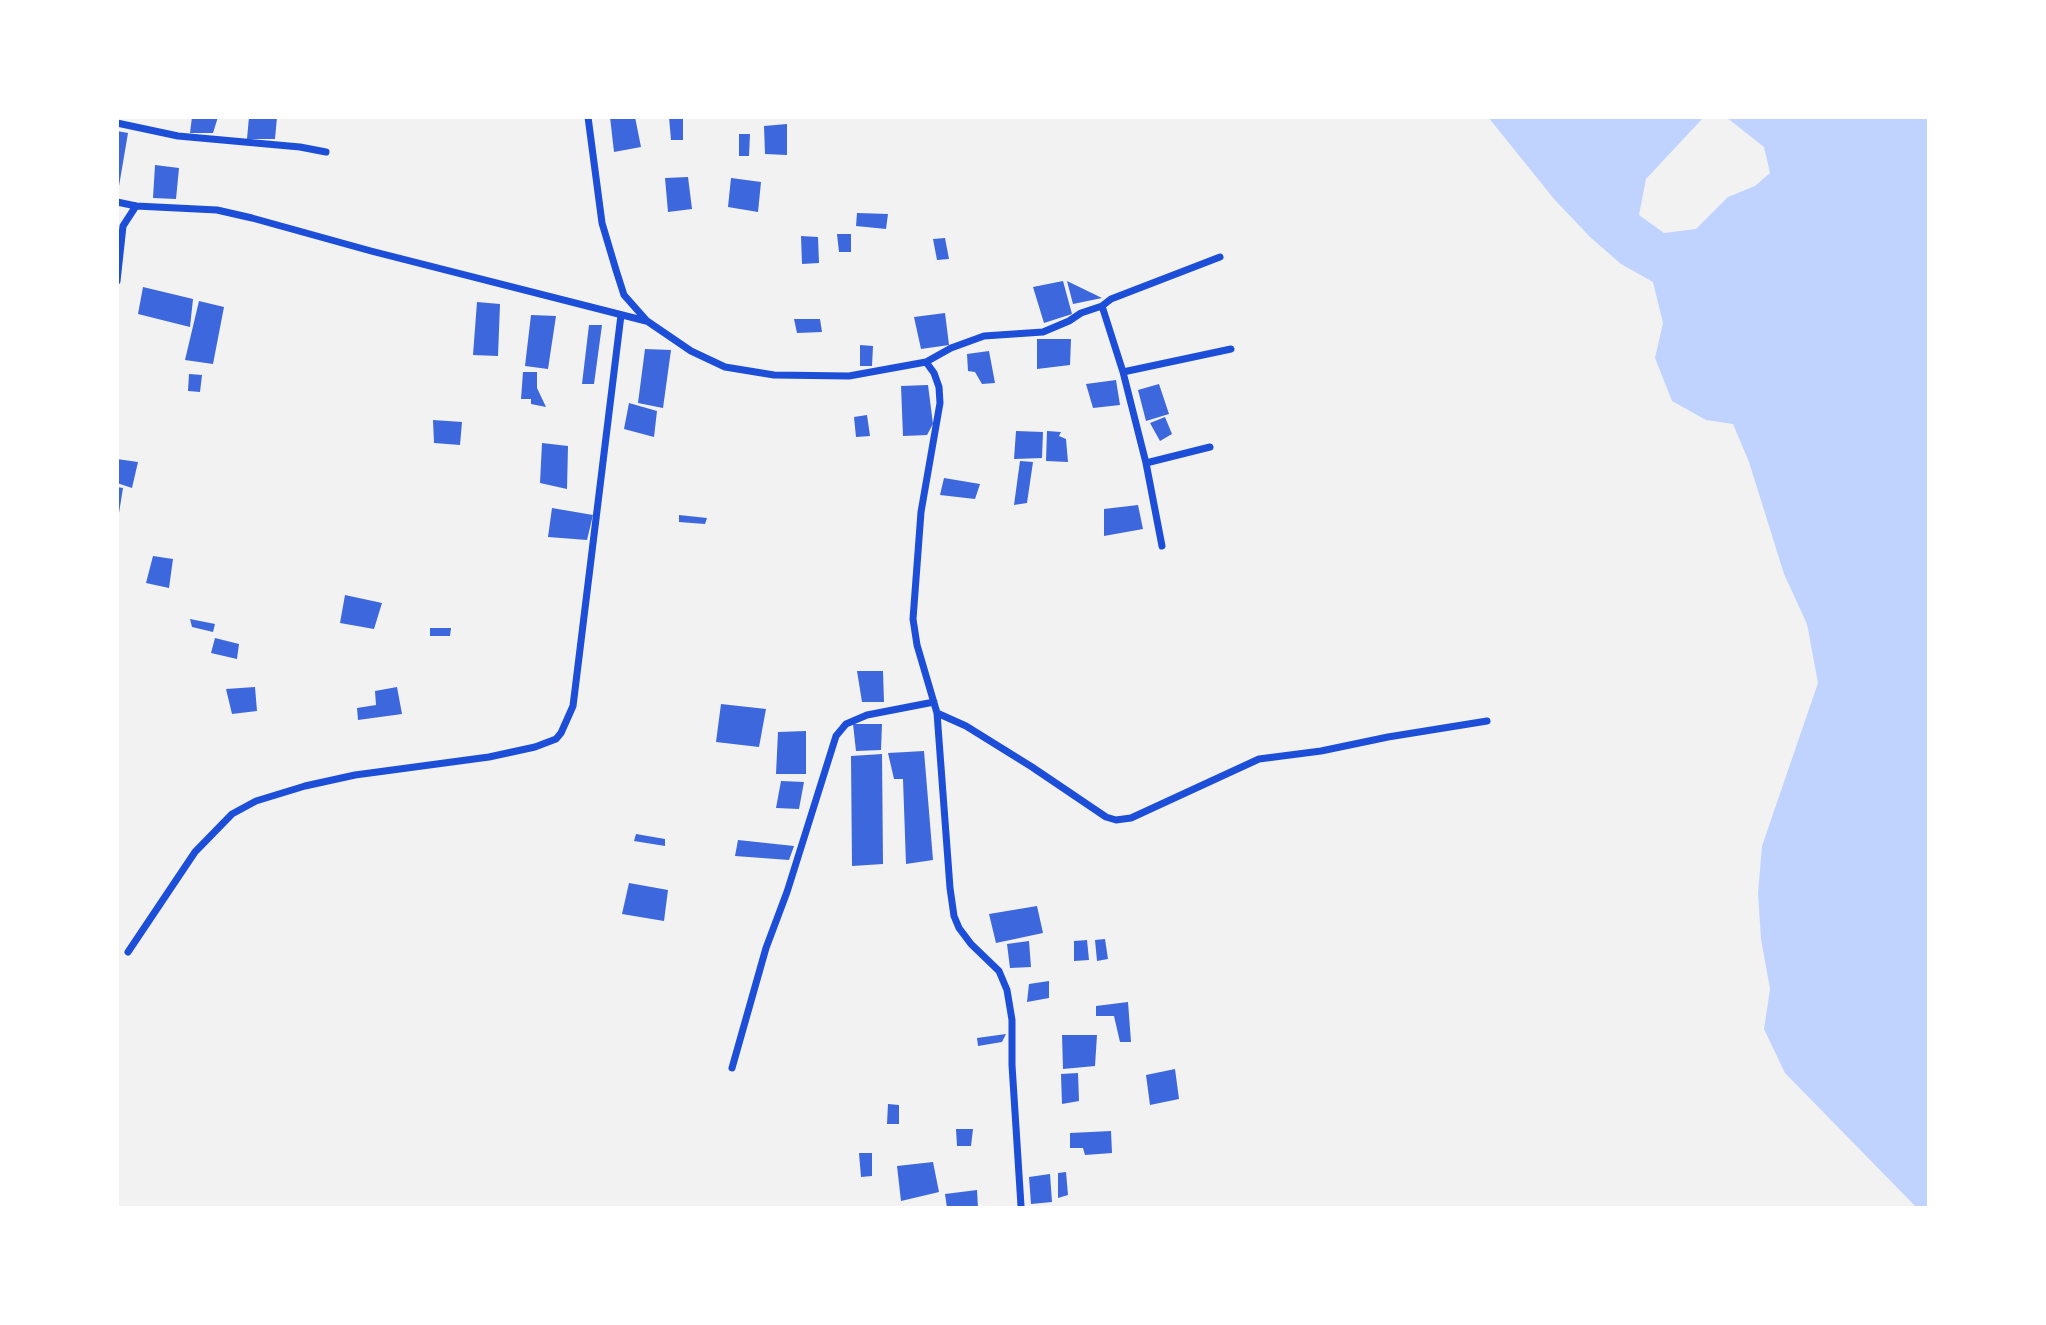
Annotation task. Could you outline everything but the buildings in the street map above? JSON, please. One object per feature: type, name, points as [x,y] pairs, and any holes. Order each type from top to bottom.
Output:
[{"type":"street","points":[[588,117],[603,223],[624,295],[647,321],[707,361],[725,368],[762,373],[849,376],[926,362],[951,348],[984,336],[1044,332],[1081,313],[1102,306],[1111,299],[1220,257]]},
{"type":"street","points":[[117,123],[178,136],[300,147],[326,152]]},
{"type":"street","points":[[117,202],[136,206],[217,210],[647,321]]},
{"type":"street","points":[[117,281],[123,226],[136,206]]},
{"type":"street","points":[[1102,306],[1146,463],[1162,546]]},
{"type":"street","points":[[128,952],[195,852],[232,814],[256,801],[355,775],[489,757],[535,747],[556,739],[561,733],[573,706],[621,314]]},
{"type":"street","points":[[1122,372],[1231,349]]},
{"type":"street","points":[[926,362],[939,387],[940,403],[921,512],[913,619],[917,645],[937,713],[954,916],[971,944],[999,971],[1007,990],[1012,1020],[1012,1065],[1021,1206]]},
{"type":"street","points":[[1146,463],[1210,447]]},
{"type":"street","points":[[732,1068],[766,948],[787,892],[836,736],[846,724],[867,715],[934,702]]},
{"type":"street","points":[[937,713],[966,726],[1106,817],[1116,820],[1131,818],[1259,759],[1321,751],[1487,721]]},
{"type":"water","points":[[1488,117],[1704,117],[1646,179],[1639,215],[1664,233],[1696,229],[1728,197],[1755,186],[1770,173],[1764,147],[1726,117],[1929,117],[1929,1208],[1917,1208],[1785,1073],[1764,1029],[1770,989],[1761,939],[1758,893],[1762,846],[1818,683],[1807,624],[1784,574],[1749,462],[1733,424],[1706,420],[1672,401],[1655,358],[1663,323],[1653,282],[1621,264],[1590,237],[1554,199]]}]
